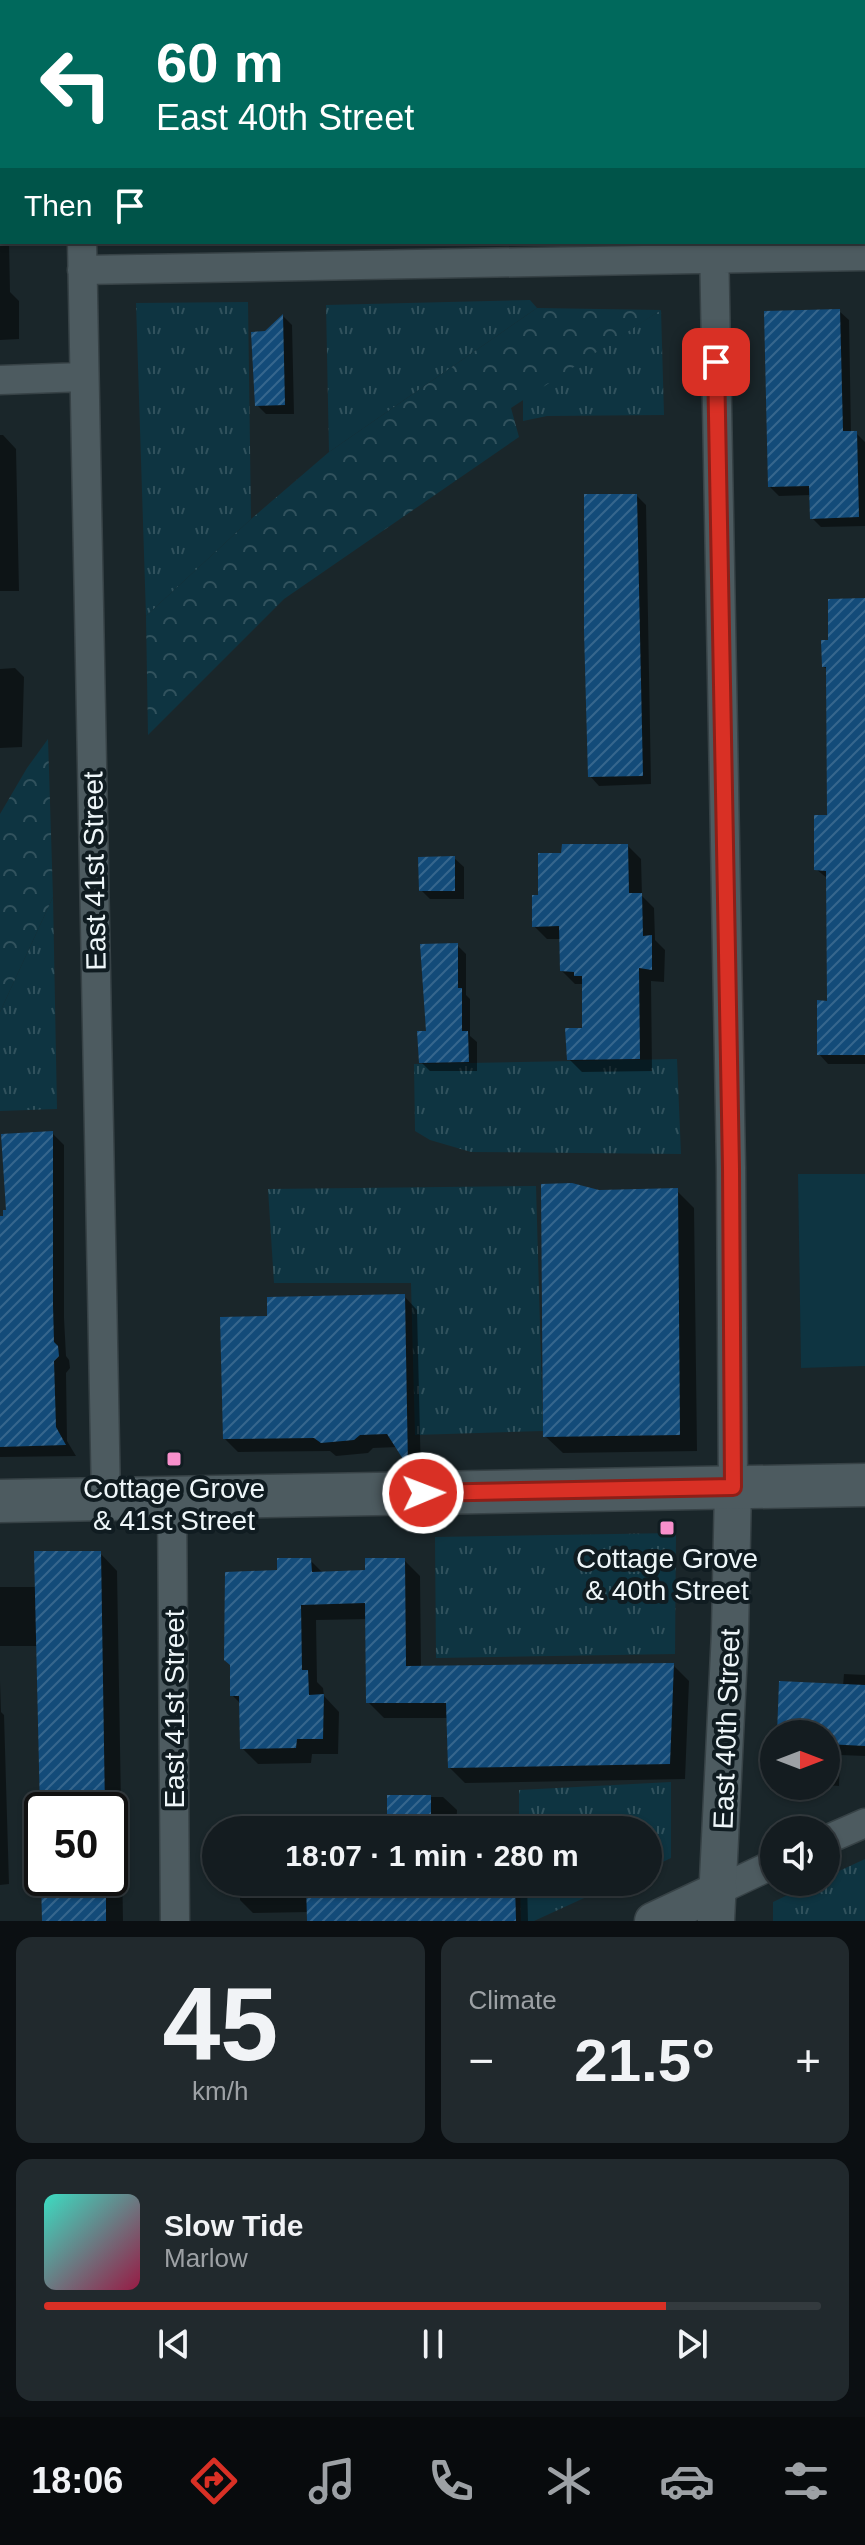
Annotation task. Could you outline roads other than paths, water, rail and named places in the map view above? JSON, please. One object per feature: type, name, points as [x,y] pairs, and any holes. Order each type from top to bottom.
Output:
[{"type":"main road","points":[[0,1501],[865,1485]]},
{"type":"street","name":"East 41st Street","points":[[82,244],[106,1499]]},
{"type":"street","points":[[82,270],[714,251],[865,256]]},
{"type":"street","name":"East 40th Street","points":[[714,251],[731,1168],[733,1487],[718,1905]]},
{"type":"street","points":[[0,380],[84,377]]},
{"type":"street","name":"East 41st Street","points":[[172,1498],[175,1921]]},
{"type":"street","points":[[840,1834],[865,1823]]},
{"type":"street","points":[[653,1921],[718,1905],[760,1874]]},
{"type":"place","name":"Cottage Grove & 41st Street","points":[[174,1459]]},
{"type":"place","name":"Cottage Grove & 40th Street","points":[[667,1528]]}]
